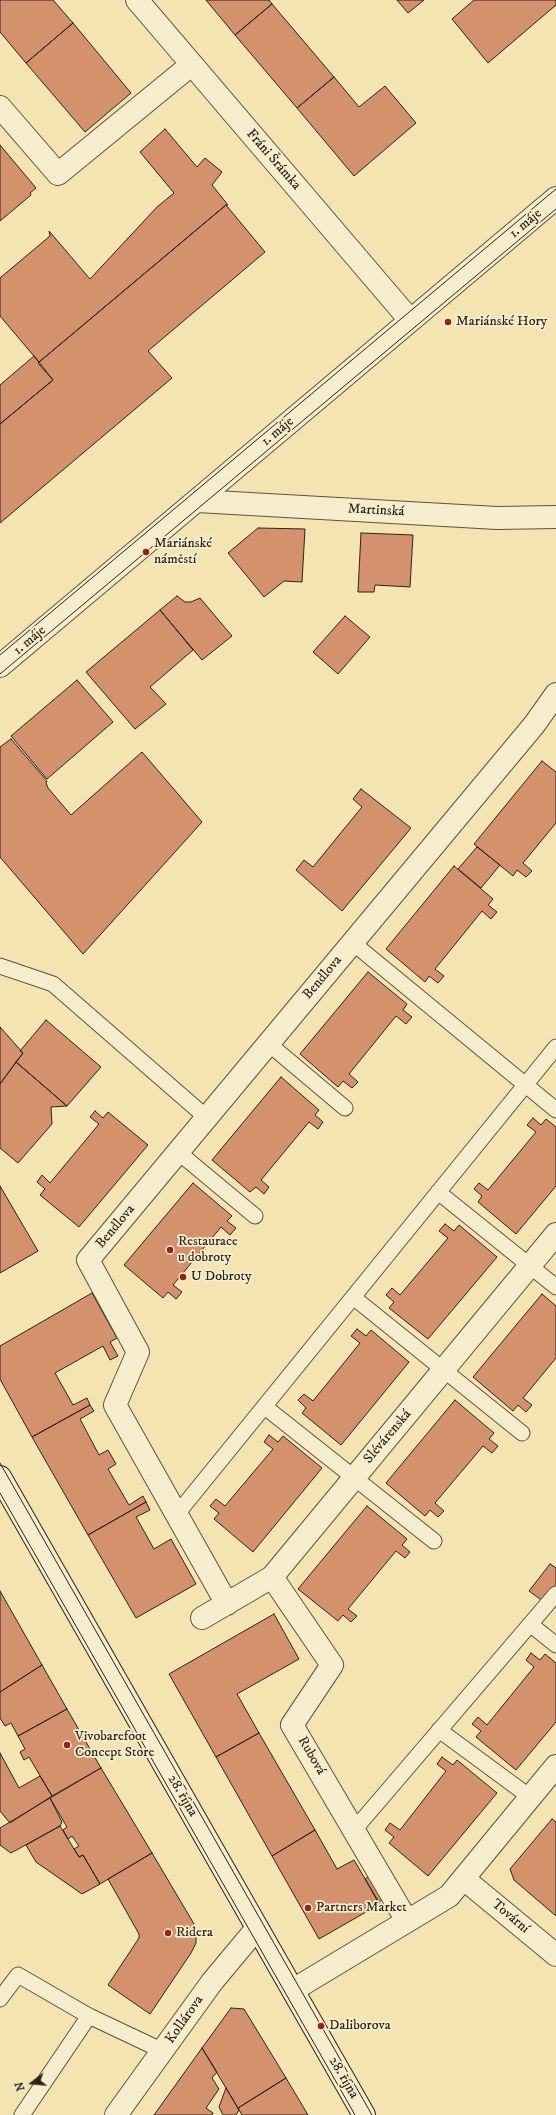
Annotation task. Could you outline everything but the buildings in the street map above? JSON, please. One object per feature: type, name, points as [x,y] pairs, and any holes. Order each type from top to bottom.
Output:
[{"type":"street","name":"Fráni Šrámka","points":[[137,0],[410,320]]},
{"type":"street","points":[[0,107],[58,174],[191,65]]},
{"type":"street","name":"1. máje","points":[[0,666],[556,198]]},
{"type":"street","name":"Martinská","points":[[196,501],[497,518],[556,517]]},
{"type":"street","name":"Bendlova","points":[[177,1514],[115,1405],[138,1352],[88,1260],[534,725],[556,694]]},
{"type":"street","name":"Slévárenská","points":[[202,1618],[272,1577],[556,1234]]},
{"type":"street","name":"28. října","points":[[2,1489],[364,2115]]},
{"type":"street","points":[[177,1514],[227,1604]]},
{"type":"street","name":"Rubová","points":[[272,1577],[332,1665],[292,1725],[407,1921]]},
{"type":"street","points":[[293,1990],[450,1896],[556,1766]]},
{"type":"street","name":"Tovární","points":[[464,1879],[556,1955]]},
{"type":"street","name":"Kollárova","points":[[116,2115],[212,1982],[257,1928]]},
{"type":"lane","points":[[353,943],[556,1110]]},
{"type":"lane","points":[[0,966],[53,984],[207,1118]]},
{"type":"lane","points":[[269,1044],[345,1108]]},
{"type":"lane","points":[[177,1514],[556,1047]]},
{"type":"lane","points":[[178,1152],[255,1216]]},
{"type":"lane","points":[[438,1192],[556,1288]]},
{"type":"lane","points":[[352,1297],[522,1433]]},
{"type":"lane","points":[[265,1407],[434,1541]]},
{"type":"lane","points":[[354,1830],[556,1594]]},
{"type":"lane","points":[[530,1624],[556,1645]]},
{"type":"lane","points":[[439,1730],[530,1797]]},
{"type":"lane","points":[[0,1999],[18,1974],[89,2016],[163,2051]]},
{"type":"lane","points":[[22,2115],[89,2016]]},
{"type":"tram line","points":[[0,655],[556,189]]},
{"type":"tram line","points":[[0,674],[556,209]]},
{"type":"tram line","points":[[0,1463],[372,2115]]},
{"type":"tram line","points":[[0,1493],[355,2115]]},
{"type":"place","name":"Mariánské Hory","points":[[448,322]]},
{"type":"place","name":"Mariánské náměstí","points":[[146,552]]},
{"type":"place","name":"Restaurace u dobroty","points":[[170,1250]]},
{"type":"place","name":"U Dobroty","points":[[183,1277]]},
{"type":"place","name":"Vivobarefoot Concept Store","points":[[67,1745]]},
{"type":"place","name":"Partners Market","points":[[308,1908]]},
{"type":"place","name":"Ridera","points":[[168,1933]]},
{"type":"place","name":"Daliborova","points":[[321,2026]]}]
